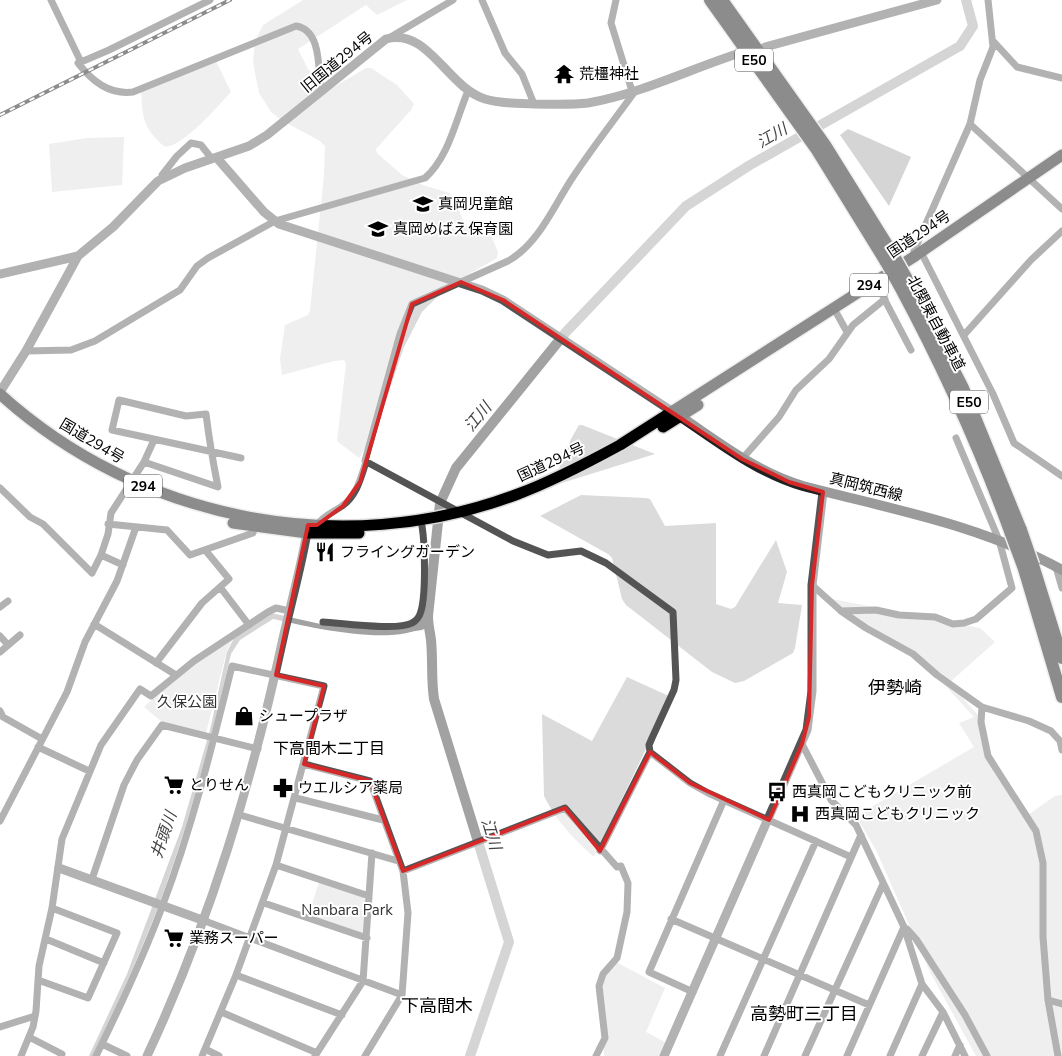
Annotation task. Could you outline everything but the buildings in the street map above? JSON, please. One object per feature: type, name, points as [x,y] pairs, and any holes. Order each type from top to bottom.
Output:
[{"type":"highway","name":"北関東自動車道","points":[[710,0],[801,119]]},
{"type":"highway","name":"北関東自動車道","points":[[722,0],[821,148],[890,259],[963,388],[1062,658]]},
{"type":"highway","name":"国道294号","points":[[0,404],[55,446],[131,485],[187,510],[254,527],[371,532],[425,523],[445,514],[464,514],[570,472],[676,414],[878,287],[1030,181],[1062,155]]},
{"type":"highway","name":"国道294号","points":[[1030,181],[1062,163]]},
{"type":"highway","name":"国道294号","points":[[676,414],[918,258]]},
{"type":"highway","name":"国道294号","points":[[0,393],[58,440],[131,485],[222,512],[311,528]]},
{"type":"highway","name":"北関東自動車道","points":[[1028,567],[1062,697]]},
{"type":"main road","name":"真岡筑西線","points":[[676,414],[742,459],[783,480],[956,525],[999,540],[1059,568]]},
{"type":"street","points":[[51,0],[81,62],[210,0]]},
{"type":"street","points":[[386,39],[453,0]]},
{"type":"street","points":[[482,0],[505,53],[522,74],[534,104]]},
{"type":"street","points":[[147,1056],[205,921],[240,815],[258,749],[289,612],[311,528],[322,518],[343,506],[353,495],[360,482],[366,462],[364,461],[400,334],[412,304],[514,258],[530,242],[634,91],[611,23],[616,0]]},
{"type":"street","points":[[765,46],[937,0]]},
{"type":"street","points":[[988,0],[994,42],[988,64],[980,80],[970,124],[914,251],[964,335],[1014,443],[1038,457],[1062,476]]},
{"type":"street","points":[[78,63],[94,81],[106,88],[123,93],[133,92],[296,26],[307,29],[314,38],[321,91]]},
{"type":"street","name":"旧国道294号","points":[[0,274],[78,256],[113,228],[163,179],[249,146],[267,135],[386,39],[397,36],[418,42],[468,91],[486,99],[534,104],[565,105],[589,102],[634,91],[740,53]]},
{"type":"street","points":[[994,42],[1017,67],[1062,78]]},
{"type":"street","points":[[26,351],[71,350],[95,342],[180,290],[198,266],[208,258],[275,221],[425,178],[435,169],[444,152],[468,91]]},
{"type":"street","points":[[970,124],[1062,210]]},
{"type":"street","points":[[163,179],[162,175],[177,156],[191,143],[201,145],[264,212],[275,221],[311,236],[461,282],[503,300],[676,414]]},
{"type":"street","points":[[964,335],[1031,260],[1062,231]]},
{"type":"street","points":[[0,393],[26,351],[78,256]]},
{"type":"street","points":[[878,287],[911,350]]},
{"type":"street","points":[[742,459],[778,416],[796,390],[829,359],[848,332],[885,299]]},
{"type":"street","points":[[837,314],[848,332]]},
{"type":"street","points":[[144,462],[218,487],[212,453],[206,414],[186,416],[119,400],[112,430],[212,453],[241,458]]},
{"type":"street","points":[[841,611],[876,610],[899,615],[935,618],[953,624],[976,619],[1012,588],[999,540],[956,438]]},
{"type":"street","points":[[0,488],[30,517],[43,524],[92,573],[101,556],[108,534],[111,513],[131,485],[154,440]]},
{"type":"street","points":[[366,462],[433,498],[445,514],[464,514],[513,542],[548,555],[581,551],[606,563],[673,612],[675,685],[649,745],[650,752],[600,851]]},
{"type":"street","points":[[664,1056],[802,744],[811,704],[812,585],[824,492]]},
{"type":"street","points":[[323,622],[392,627],[405,626],[417,619],[421,612],[425,523]]},
{"type":"street","points":[[108,524],[167,530],[190,555],[253,533],[254,527]]},
{"type":"street","points":[[0,821],[67,692],[84,642],[123,565],[136,527]]},
{"type":"street","points":[[156,663],[202,603],[229,579],[206,551]]},
{"type":"street","points":[[101,556],[123,565]]},
{"type":"street","points":[[1059,568],[1062,588]]},
{"type":"street","points":[[812,585],[841,611],[887,640],[914,654],[937,675],[982,707],[988,707],[1030,721],[1051,731],[1061,741],[1062,750]]},
{"type":"street","points":[[220,587],[249,625]]},
{"type":"street","points":[[0,607],[8,601]]},
{"type":"street","points":[[21,1056],[36,1016],[39,966],[52,908],[62,839],[101,745],[140,689],[151,696],[176,676],[276,608],[289,612]]},
{"type":"street","points":[[94,624],[176,676]]},
{"type":"street","points":[[0,652],[20,635]]},
{"type":"street","points":[[0,636],[8,645]]},
{"type":"street","points":[[96,1056],[127,993],[163,906],[192,818],[232,666],[324,686],[296,798],[264,903],[203,1053],[219,1056]]},
{"type":"street","points":[[982,707],[981,722],[988,756],[1036,831],[1043,862],[1043,937],[1048,1000],[1058,1056]]},
{"type":"street","points":[[1,717],[42,739]]},
{"type":"street","points":[[92,880],[124,785],[137,760],[162,724],[258,749]]},
{"type":"street","points":[[802,744],[832,800],[856,825],[904,927],[922,984],[943,1012],[965,1056]]},
{"type":"street","points":[[38,747],[90,771]]},
{"type":"street","points":[[650,752],[690,783],[852,857]]},
{"type":"street","points":[[304,764],[370,781],[403,871],[408,913],[402,995],[365,1056]]},
{"type":"street","points":[[296,798],[384,820]]},
{"type":"street","points":[[693,992],[649,972],[724,800]]},
{"type":"street","points":[[403,871],[565,808],[600,851],[617,867],[621,866],[628,883],[629,896],[617,958],[603,974],[599,986],[605,1038],[596,1056]]},
{"type":"street","points":[[240,815],[398,861]]},
{"type":"street","points":[[764,1056],[861,835]]},
{"type":"street","points":[[720,1056],[816,841]]},
{"type":"street","points":[[221,1012],[316,1054],[364,981],[372,853]]},
{"type":"street","points":[[276,865],[369,896]]},
{"type":"street","points":[[59,868],[402,995]]},
{"type":"street","points":[[805,1056],[883,884]]},
{"type":"street","points":[[264,903],[366,938]]},
{"type":"street","points":[[38,980],[88,998],[117,933],[52,908]]},
{"type":"street","points":[[671,919],[870,1005]]},
{"type":"street","points":[[847,1056],[904,927]]},
{"type":"street","points":[[904,927],[916,939],[965,1015],[987,1056]]},
{"type":"street","points":[[46,939],[104,963]]},
{"type":"street","points":[[236,975],[342,1015]]},
{"type":"street","points":[[890,1056],[922,984]]},
{"type":"street","points":[[1048,1000],[1062,1004]]},
{"type":"street","points":[[922,1056],[943,1012]]},
{"type":"street","points":[[0,1027],[36,1016]]},
{"type":"street","points":[[29,1037],[62,1054],[61,1056]]},
{"type":"street","points":[[102,1044],[127,1056]]},
{"type":"street","points":[[955,1056],[960,1046]]},
{"type":"highlighted area","points":[[461,282],[503,300],[742,459],[789,482],[823,492],[812,585],[809,717],[802,744],[769,820],[690,783],[650,752],[600,851],[565,808],[403,871],[370,781],[304,764],[324,686],[276,675],[308,525],[317,525],[343,506],[360,482],[412,304]]},
{"type":"green space","points":[[303,0],[407,0],[377,15],[366,5],[298,49],[308,69],[326,87],[334,87],[366,68],[371,68],[397,85],[414,104],[411,110],[376,149],[377,153],[402,175],[423,185],[449,193],[455,198],[463,221],[469,229],[491,235],[498,252],[497,258],[447,287],[422,312],[404,347],[375,433],[359,458],[337,441],[346,364],[344,360],[282,375],[280,359],[285,325],[308,315],[310,311],[324,175],[325,146],[320,141],[283,121],[271,112],[259,93],[253,62],[255,41],[263,25]]},
{"type":"green space","points":[[214,57],[231,92],[191,133],[173,145],[165,147],[152,134],[145,120],[141,86]]},
{"type":"green space","points":[[124,137],[122,185],[52,192],[49,144],[87,138]]},
{"type":"green space","points":[[579,425],[655,454],[552,486],[571,439]]},
{"type":"green space","points":[[581,495],[650,499],[665,526],[716,523],[716,604],[731,609],[735,607],[776,540],[787,572],[778,603],[802,605],[793,653],[744,681],[735,683],[712,672],[626,605],[622,599],[612,558],[608,554],[540,516]]},
{"type":"green space","points":[[827,598],[980,628],[995,642],[949,683],[978,715],[982,743],[1025,817],[1055,796],[1062,795],[1062,1056],[976,1056],[930,972],[876,850],[856,816],[974,747],[959,723],[974,717],[929,668]]},
{"type":"green space","name":"久保公園","points":[[234,637],[227,650],[206,733],[162,722],[144,707],[194,660]]},
{"type":"green space","points":[[627,677],[671,697],[594,857],[566,829],[554,814],[544,796],[542,714],[592,741]]},
{"type":"green space","name":"Nanbara Park","points":[[319,882],[363,897],[367,901],[365,931],[361,934],[308,916]]},
{"type":"green space","points":[[614,961],[665,988],[646,1032],[665,1042],[661,1056],[604,1056],[599,986]]},
{"type":"shaded area","points":[[848,129],[911,157],[889,206],[840,135]]},
{"type":"shaded area","points":[[271,613],[325,625],[406,630],[418,623],[425,613],[424,626],[410,632],[393,635],[351,633],[273,619],[240,640],[231,654],[201,772],[165,888],[122,994],[93,1056],[89,1056],[127,974],[182,827],[210,730],[227,652],[234,638]]},
{"type":"waterway","name":"江川","points":[[470,1056],[509,942],[433,692],[432,647],[428,616],[440,503],[456,468],[566,332],[686,206],[750,165],[960,46],[973,26],[966,0]]},
{"type":"waterway","name":"井頭川","points":[[389,630],[421,625],[424,621]]},
{"type":"railway","points":[[0,115],[230,0]]},
{"type":"place","name":"荒橿神社","points":[[564,74]]},
{"type":"place","name":"真岡児童館","points":[[423,204]]},
{"type":"place","name":"真岡めばえ保育園","points":[[378,229]]},
{"type":"place","name":"フライングガーデン","points":[[325,552]]},
{"type":"place","name":"シュープラザ","points":[[244,716]]},
{"type":"place","name":"とりせん","points":[[174,785]]},
{"type":"place","name":"ウエルシア薬局","points":[[283,788]]},
{"type":"place","name":"西真岡こどもクリニック前","points":[[777,792]]},
{"type":"place","name":"西真岡こどもクリニック","points":[[800,814]]},
{"type":"place","name":"業務スーパー","points":[[174,938]]},
{"type":"district","name":"伊勢崎","points":[[895,688]]},
{"type":"district","name":"下高間木二丁目","points":[[329,749]]},
{"type":"district","name":"下高間木","points":[[437,1006]]},
{"type":"district","name":"高勢町三丁目","points":[[804,1014]]}]
